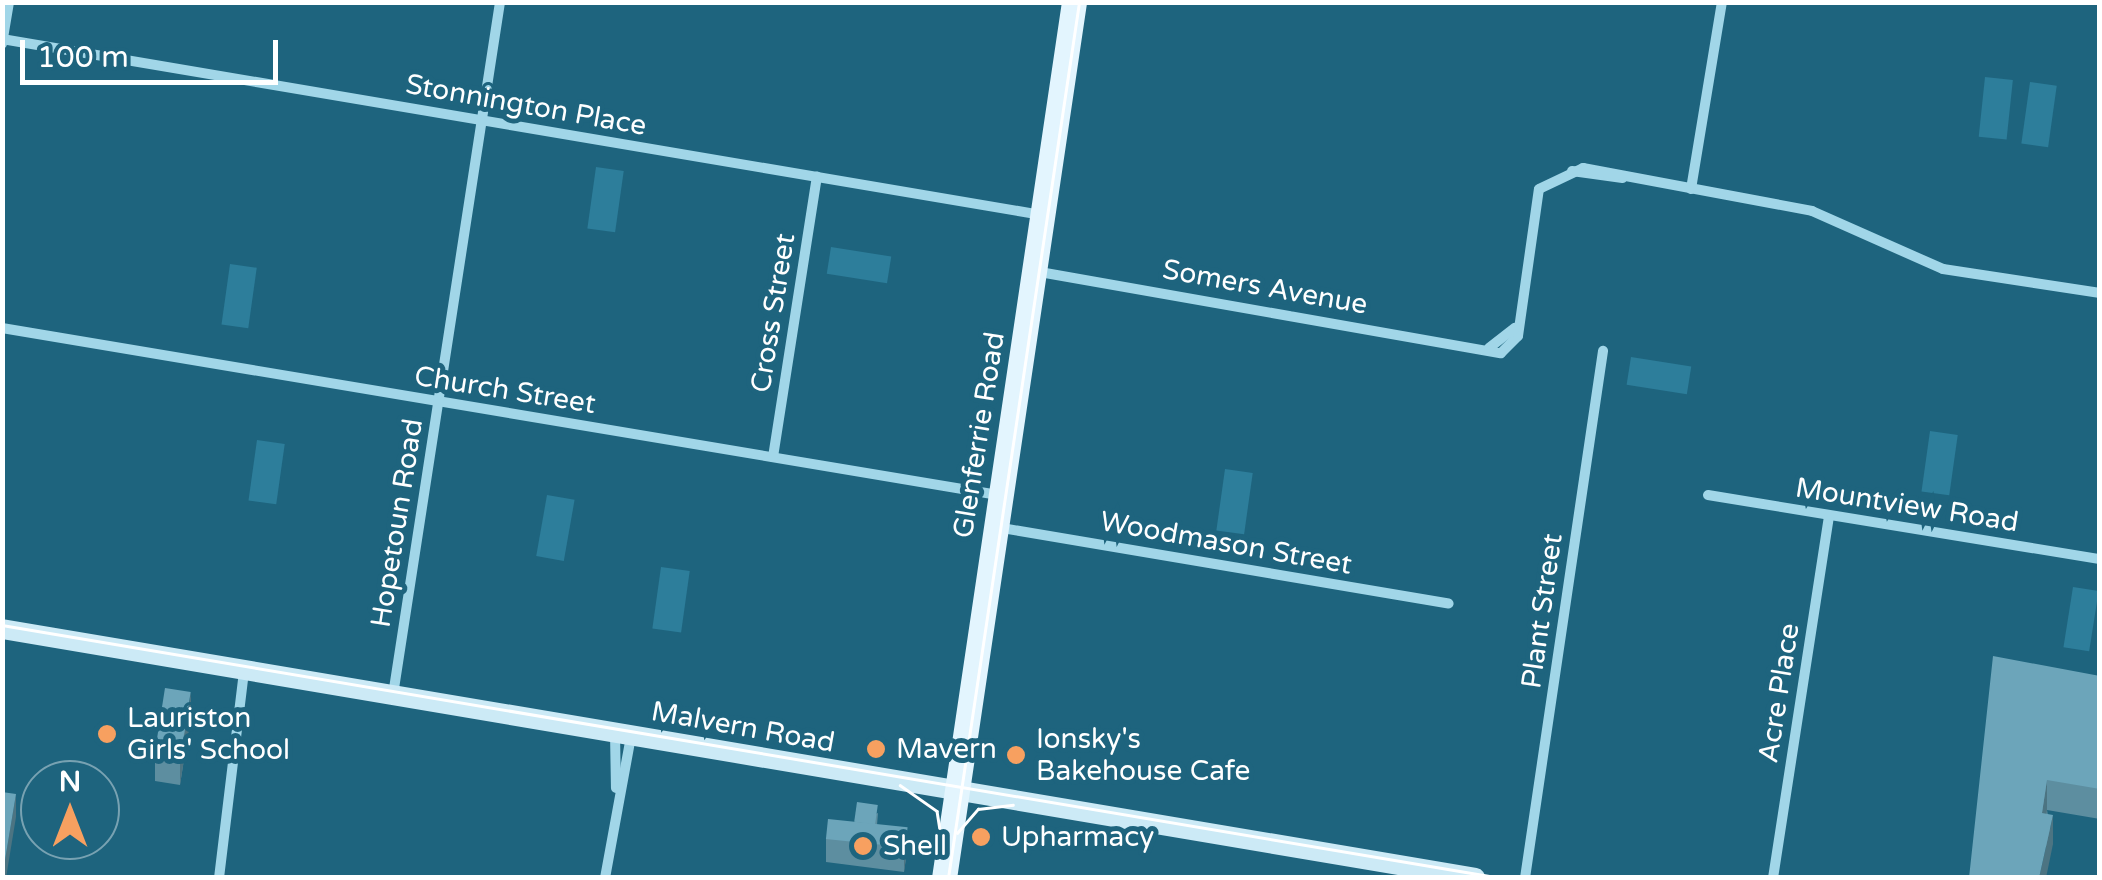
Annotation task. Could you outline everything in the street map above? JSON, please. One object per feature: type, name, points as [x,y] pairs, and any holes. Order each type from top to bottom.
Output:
[{"type":"main road","name":"Glenferrie Road","points":[[944,878],[1074,2]]},
{"type":"main road","name":"Malvern Road","points":[[2,629],[1465,877]]},
{"type":"street","points":[[3,41],[9,2]]},
{"type":"street","name":"Hopetoun Road","points":[[393,695],[500,2]]},
{"type":"street","points":[[1692,189],[1722,2]]},
{"type":"street","name":"Stonnington Place","points":[[3,41],[1042,215]]},
{"type":"street","name":"Somers Avenue","points":[[1034,270],[1489,348],[1511,348],[1536,196],[1552,175],[1571,171],[1692,189],[1836,218],[1928,265],[2100,294]]},
{"type":"street","name":"Cross Street","points":[[773,457],[817,176]]},
{"type":"street","name":"Church Street","points":[[2,328],[1000,496]]},
{"type":"street","name":"Plant Street","points":[[1525,878],[1603,352]]},
{"type":"street","name":"Mountview Road","points":[[1708,494],[2100,558]]},
{"type":"street","name":"Acre Place","points":[[1774,878],[1829,516]]},
{"type":"street","name":"Woodmason Street","points":[[995,526],[1449,604]]},
{"type":"street","points":[[218,878],[244,670]]},
{"type":"street","points":[[606,878],[623,734]]},
{"type":"shaded area","points":[[1985,77],[2013,80],[2007,140],[1979,137]]},
{"type":"shaded area","points":[[2030,82],[2057,86],[2048,147],[2021,143]]},
{"type":"shaded area","points":[[596,167],[624,171],[615,232],[587,228]]},
{"type":"shaded area","points":[[831,247],[891,257],[887,283],[827,274]]},
{"type":"shaded area","points":[[230,264],[257,268],[248,328],[222,324]]},
{"type":"shaded area","points":[[1631,357],[1691,367],[1687,394],[1627,385]]},
{"type":"shaded area","points":[[1930,431],[1958,435],[1949,495],[1922,491]]},
{"type":"shaded area","points":[[257,440],[285,444],[276,504],[249,500]]},
{"type":"shaded area","points":[[1225,469],[1253,473],[1244,534],[1216,530]]},
{"type":"shaded area","points":[[547,495],[575,500],[564,561],[536,556]]},
{"type":"shaded area","points":[[661,567],[690,571],[681,632],[652,628]]},
{"type":"shaded area","points":[[2073,587],[2099,591],[2089,651],[2063,647]]},
{"type":"building","points":[[1993,656],[2100,676],[2100,789],[2047,780],[2042,813],[2053,815],[2039,878],[1969,878]]},
{"type":"building","points":[[165,688],[191,692],[180,762],[154,758]]},
{"type":"building","points":[[2,792],[16,794],[2,878]]},
{"type":"building","points":[[857,802],[878,805],[875,825],[854,822]]},
{"type":"building","points":[[828,819],[908,827],[905,847],[826,839]]},
{"type":"tram line","points":[[948,878],[1079,2]]},
{"type":"tram line","points":[[2,625],[1501,878]]},
{"type":"tram line","points":[[900,785],[937,811],[943,848]]},
{"type":"tram line","points":[[957,833],[978,809],[1013,805]]},
{"type":"place","name":"Lauriston Girls' School","points":[[107,734]]},
{"type":"place","name":"Mavern","points":[[876,749]]},
{"type":"place","name":"Ionsky's Bakehouse Cafe","points":[[1016,755]]},
{"type":"place","name":"Upharmacy","points":[[981,837]]},
{"type":"place","name":"Shell","points":[[863,846]]}]
